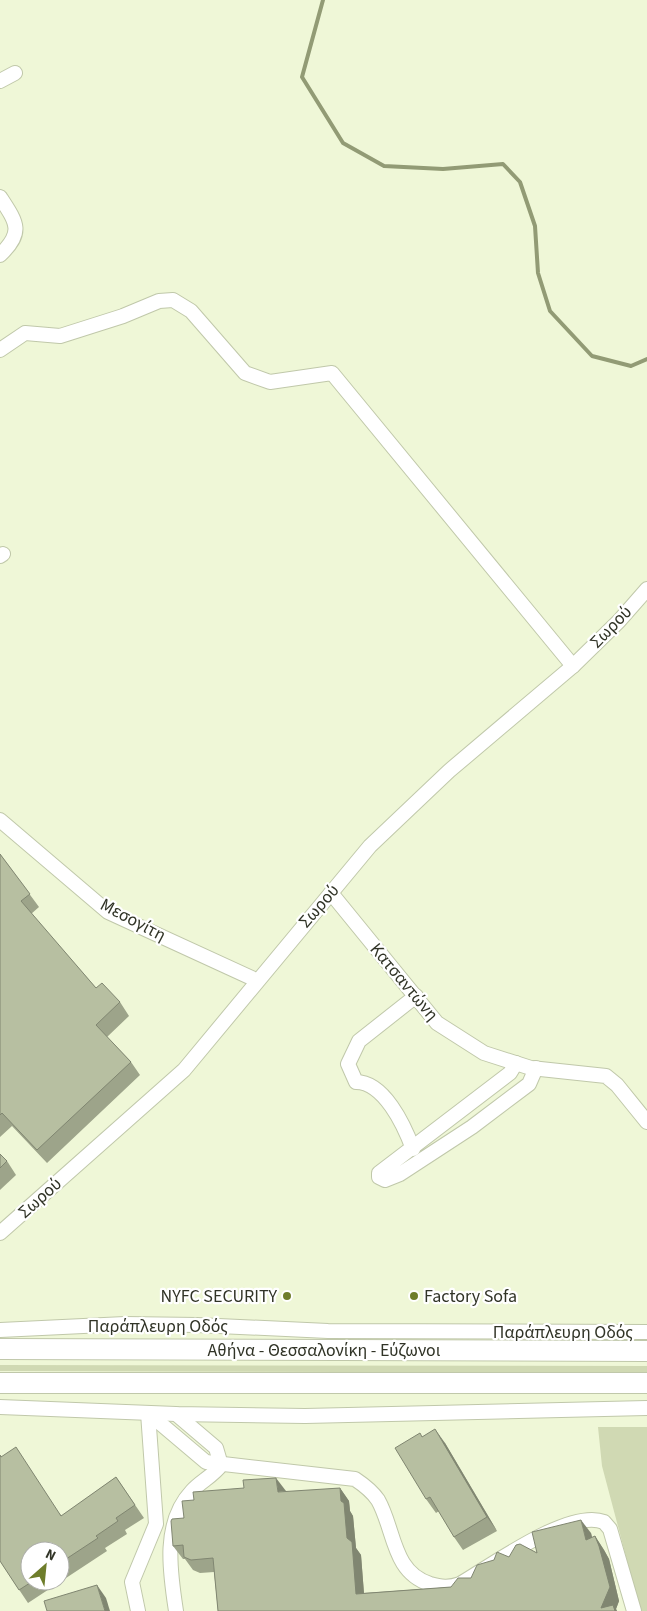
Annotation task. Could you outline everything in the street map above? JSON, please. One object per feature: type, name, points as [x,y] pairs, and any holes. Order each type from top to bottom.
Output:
[{"type":"highway","name":"Αθήνα - Θεσσαλονίκη - Εύζωνοι","points":[[0,1349],[647,1351]]},
{"type":"highway","name":"Αθήνα - Θεσσαλονίκη - Εύζωνοι","points":[[0,1384],[647,1383]]},
{"type":"street","points":[[0,81],[15,73]]},
{"type":"street","points":[[0,198],[14,217],[16,230],[14,242],[0,255]]},
{"type":"street","points":[[0,350],[25,333],[60,336],[123,316],[159,301],[173,300],[191,311],[245,373],[270,382],[332,373],[573,666]]},
{"type":"street","name":"Σωρού","points":[[0,1233],[184,1070],[256,980],[370,846],[450,771],[573,666],[619,621],[647,588]]},
{"type":"street","name":"Μεσογίτη","points":[[0,820],[108,912],[256,980]]},
{"type":"street","name":"Κατσαντώνη","points":[[331,893],[438,1023],[484,1053],[536,1068],[606,1076],[617,1085],[647,1122]]},
{"type":"street","points":[[413,1149],[407,1132],[380,1090],[365,1082],[356,1082],[348,1064],[359,1041],[416,996]]},
{"type":"street","points":[[516,1063],[510,1074],[379,1173],[379,1177],[385,1180],[400,1174],[472,1127],[529,1084],[536,1068]]},
{"type":"street","name":"Παράπλευρη Οδός","points":[[0,1330],[143,1324],[328,1331],[647,1332]]},
{"type":"street","points":[[0,1407],[176,1414],[345,1416],[647,1408]]},
{"type":"street","points":[[148,1413],[206,1462],[355,1480],[372,1491],[378,1501],[403,1564],[414,1577],[440,1587],[460,1584],[540,1534],[587,1518],[597,1519],[604,1522],[610,1530],[634,1611]]},
{"type":"street","points":[[138,1611],[132,1582],[156,1524],[148,1413]]},
{"type":"street","points":[[176,1414],[216,1448],[221,1465]]},
{"type":"street","points":[[176,1611],[170,1572],[172,1534],[176,1515],[191,1492],[221,1465]]},
{"type":"green space","points":[[0,1365],[647,1366],[647,1373],[0,1371]]},
{"type":"green space","points":[[598,1427],[647,1427],[647,1611],[636,1611],[628,1564],[602,1466]]},
{"type":"building","points":[[0,854],[30,894],[21,901],[96,988],[102,983],[120,1002],[96,1025],[131,1062],[37,1150],[2,1113],[0,1115]]},
{"type":"building","points":[[0,1154],[7,1161],[0,1168]]},
{"type":"building","points":[[435,1429],[487,1517],[454,1537],[430,1497],[426,1499],[395,1448],[420,1433],[422,1437]]},
{"type":"building","points":[[16,1447],[61,1516],[116,1477],[135,1505],[116,1518],[118,1521],[96,1536],[98,1538],[70,1556],[70,1541],[20,1541],[19,1590],[0,1561],[0,1455],[1,1457]]},
{"type":"building","points":[[276,1478],[278,1492],[340,1488],[341,1501],[344,1503],[347,1538],[352,1542],[356,1594],[451,1587],[458,1578],[471,1578],[477,1565],[494,1560],[497,1552],[509,1557],[516,1545],[520,1544],[537,1553],[532,1532],[581,1520],[586,1540],[595,1536],[610,1587],[601,1608],[613,1605],[615,1611],[218,1611],[213,1558],[191,1560],[184,1557],[183,1545],[173,1546],[171,1521],[172,1519],[184,1518],[182,1501],[194,1500],[193,1492],[244,1488],[243,1480]]},
{"type":"building","points":[[97,1585],[105,1611],[47,1611],[44,1601]]},
{"type":"waterway","points":[[323,0],[302,77],[343,143],[384,166],[443,169],[503,164],[520,182],[535,226],[538,273],[550,311],[592,356],[631,366],[647,359]]},
{"type":"place","name":"NYFC SECURITY","points":[[287,1296]]},
{"type":"place","name":"Factory Sofa","points":[[414,1296]]}]
